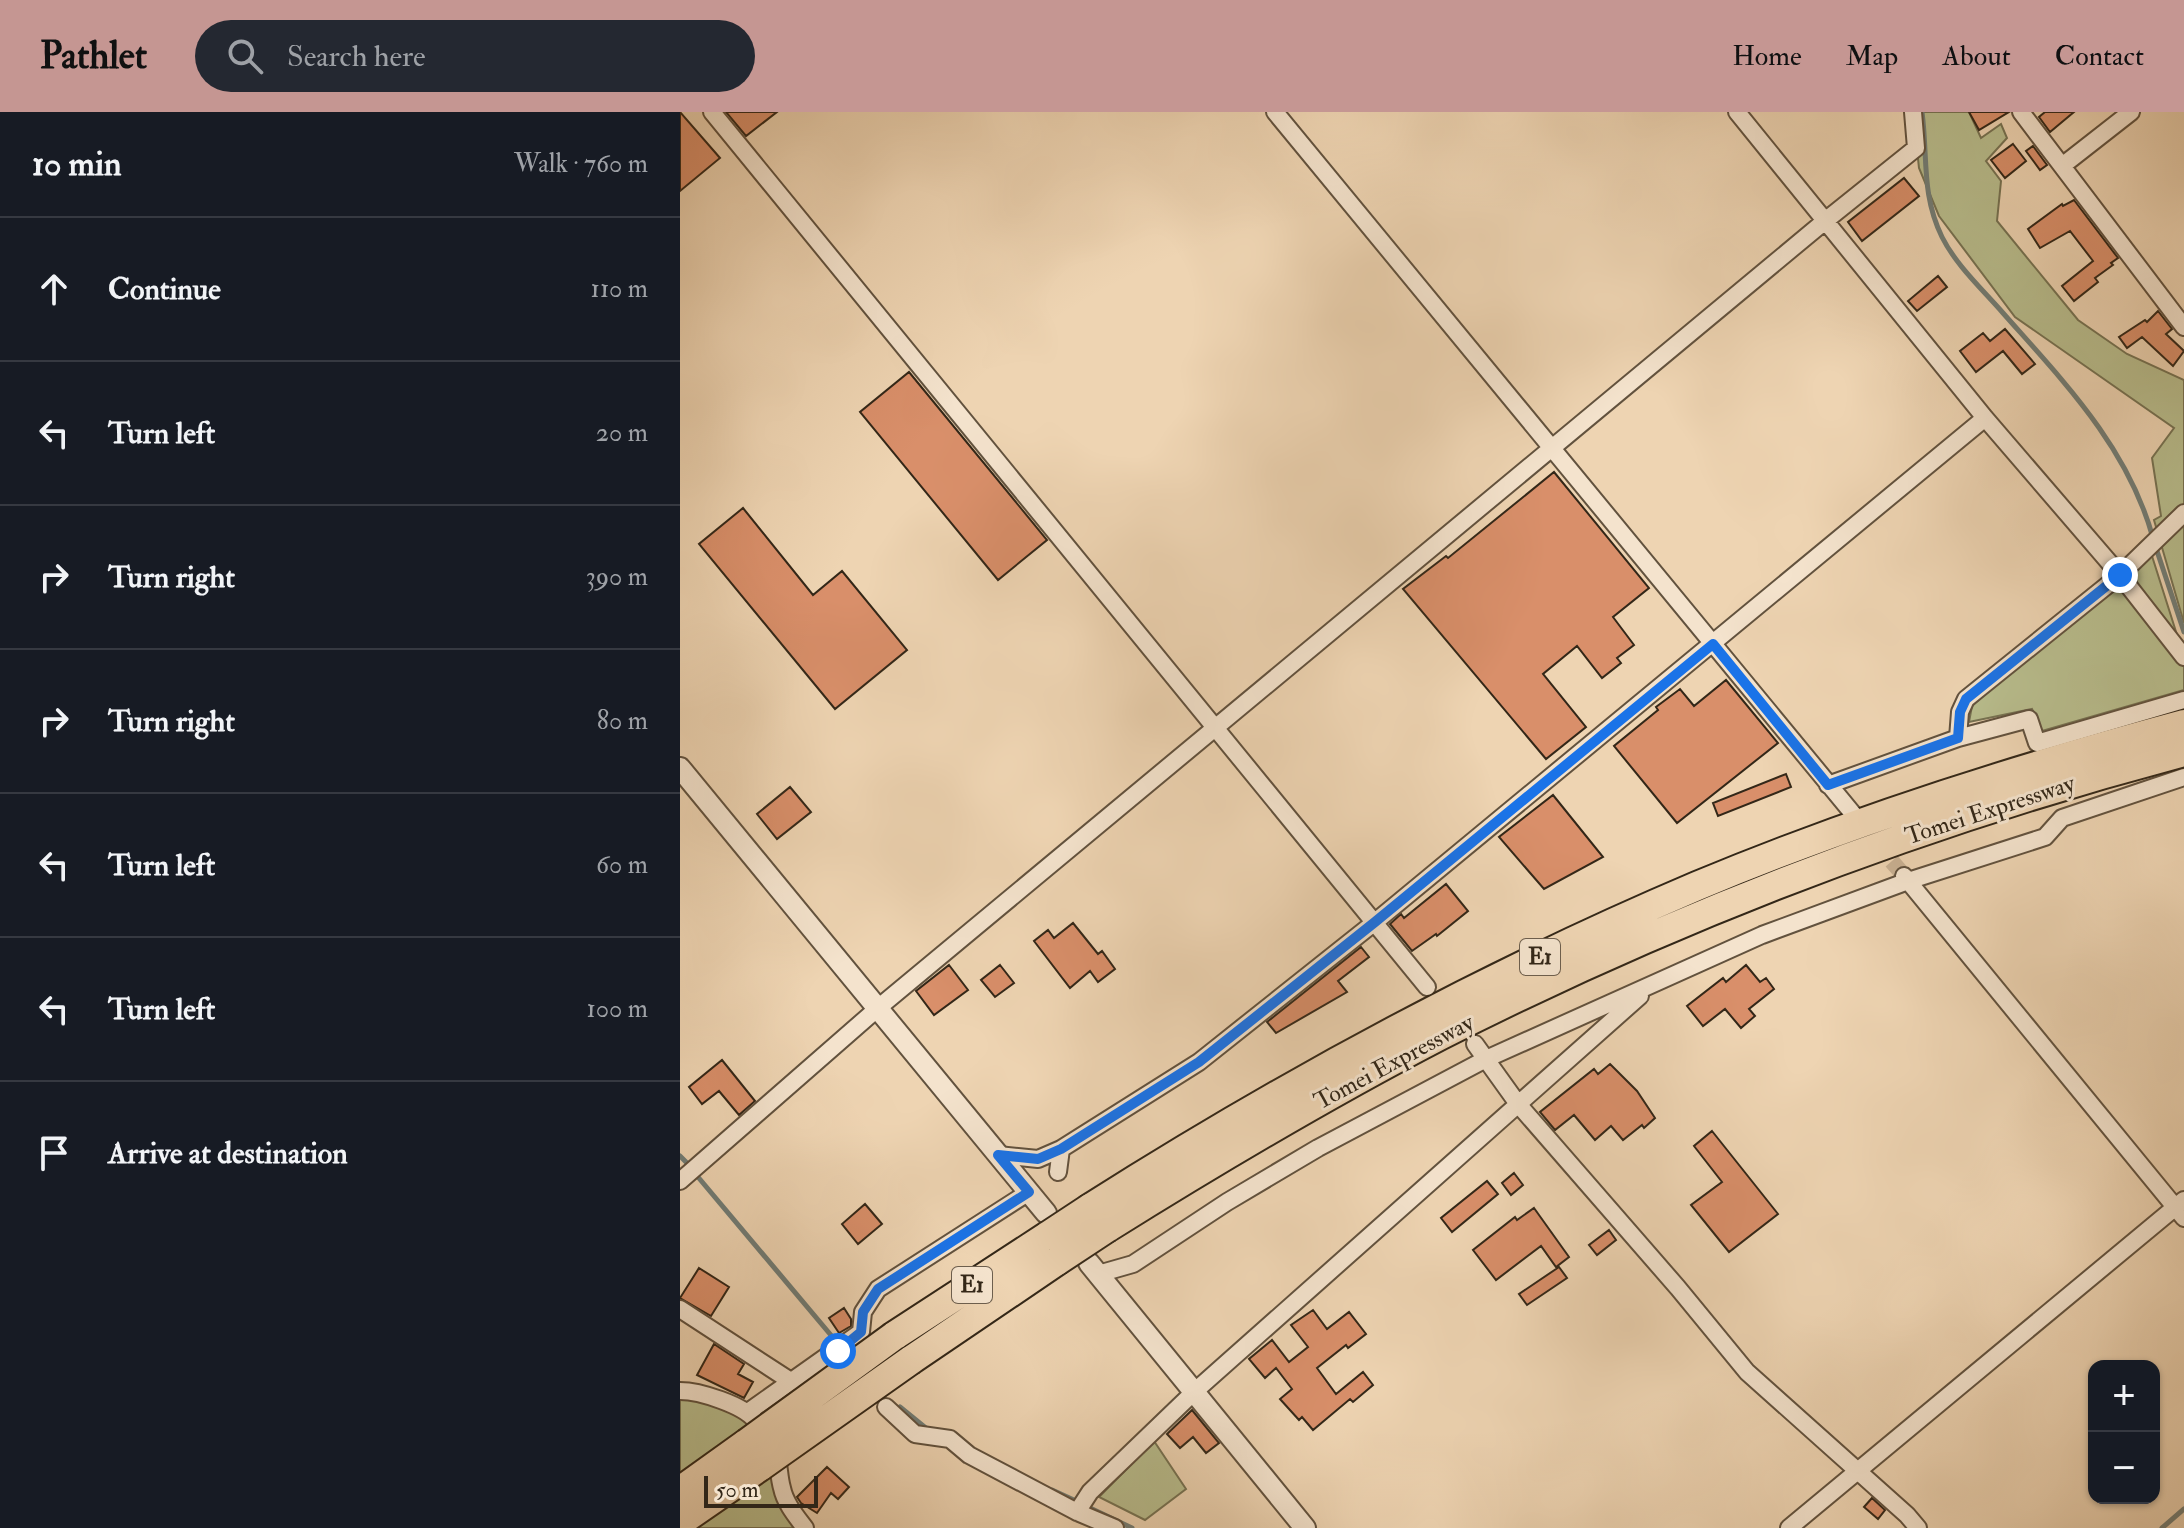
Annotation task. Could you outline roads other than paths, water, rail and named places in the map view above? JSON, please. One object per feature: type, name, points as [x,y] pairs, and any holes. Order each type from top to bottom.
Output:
[{"type":"highway","name":"Tomei Expressway","points":[[680,1522],[754,1454],[894,1336],[1051,1236],[1098,1218],[1442,1035],[1580,968],[1711,910],[1862,852],[2025,783],[2184,724]]},
{"type":"highway","name":"Tomei Expressway","points":[[2025,783],[2184,752]]},
{"type":"highway","name":"Tomei Expressway","points":[[680,1491],[754,1454],[911,1360],[1051,1236]]},
{"type":"street","points":[[712,112],[1427,987]]},
{"type":"street","points":[[1275,112],[1854,815]]},
{"type":"street","points":[[1737,112],[1985,418],[2120,575],[2184,657]]},
{"type":"street","points":[[682,1175],[1215,727],[1916,148],[1913,112]]},
{"type":"street","points":[[2021,112],[2181,317]]},
{"type":"street","points":[[2062,166],[2131,112]]},
{"type":"street","points":[[998,1155],[1038,1159],[1061,1149],[1199,1062],[1375,922],[1985,418]]},
{"type":"street","points":[[1958,738],[1960,712],[1966,699],[2120,575],[2184,513]]},
{"type":"street","points":[[1828,785],[1958,738],[2029,719],[2037,743],[2184,700]]},
{"type":"street","points":[[680,768],[1029,1192],[1051,1236]]},
{"type":"street","points":[[1094,1268],[1133,1264],[1227,1202],[1318,1148],[1486,1059],[1762,935],[1904,877],[2045,837],[2062,818],[2184,777]]},
{"type":"street","points":[[1789,1528],[2181,1208],[1904,877]]},
{"type":"street","points":[[1077,1512],[1090,1492],[1194,1392],[1653,984]]},
{"type":"street","points":[[1475,1044],[1518,1104],[1747,1372],[1918,1528]]},
{"type":"street","points":[[1058,1172],[1061,1149]]},
{"type":"street","points":[[748,1412],[840,1353],[861,1332],[863,1312],[878,1289],[1029,1192]]},
{"type":"street","points":[[1094,1268],[1305,1528]]},
{"type":"street","points":[[680,1309],[792,1382]]},
{"type":"street","points":[[680,1391],[699,1394],[748,1412],[768,1437],[780,1464],[781,1487],[786,1500],[805,1528]]},
{"type":"street","points":[[886,1407],[915,1434],[950,1439],[969,1455],[1077,1512],[1115,1528]]},
{"type":"waterway","points":[[1922,112],[1928,190],[1942,237],[1962,267],[2092,417],[2128,474],[2153,538]]},
{"type":"waterway","points":[[2156,548],[2184,632]]},
{"type":"waterway","points":[[680,1156],[687,1163]]},
{"type":"waterway","points":[[698,1177],[835,1340]]},
{"type":"waterway","points":[[900,1407],[927,1429]]},
{"type":"waterway","points":[[1052,1490],[1076,1501]]},
{"type":"waterway","points":[[1090,1508],[1132,1528]]},
{"type":"waterway","points":[[2162,1528],[2184,1509]]},
{"type":"tunnel","points":[[1876,843],[1901,872]]}]
